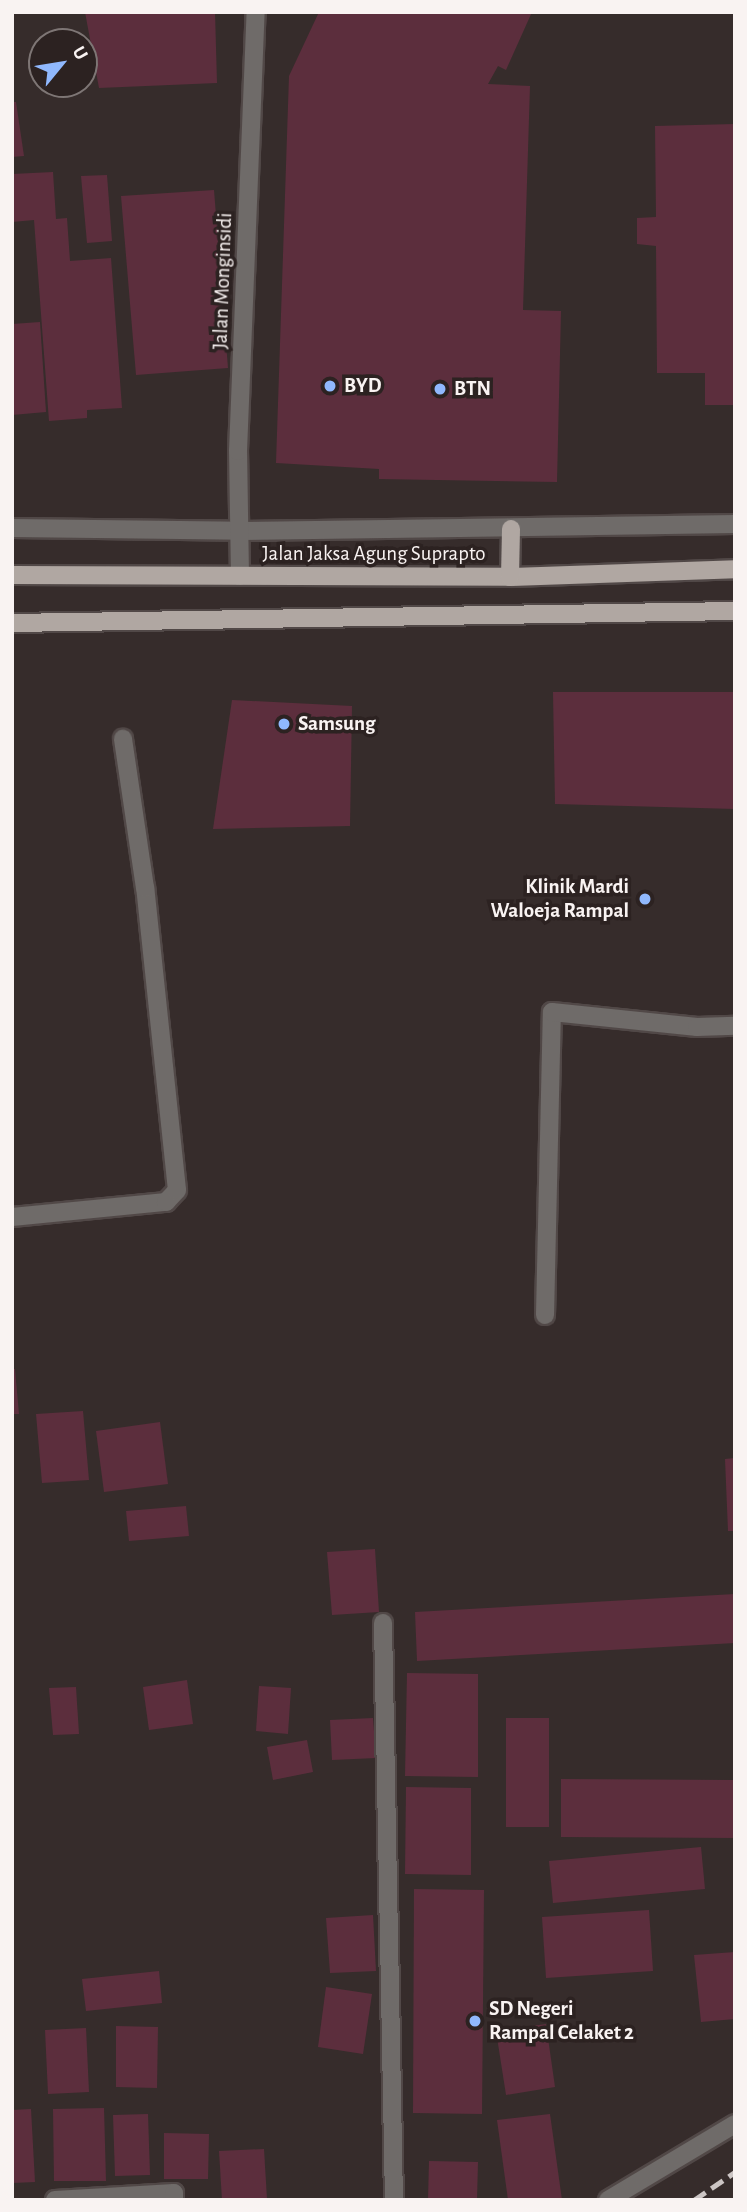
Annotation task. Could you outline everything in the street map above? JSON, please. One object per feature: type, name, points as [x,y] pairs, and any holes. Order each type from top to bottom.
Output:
[{"type":"main road","points":[[510,577],[511,529]]},
{"type":"main road","name":"Jalan Jaksa Agung Suprapto","points":[[12,575],[510,577],[735,569]]},
{"type":"main road","points":[[12,623],[735,611]]},
{"type":"street","name":"Jalan Monginsidi","points":[[240,576],[242,531],[238,451],[256,12]]},
{"type":"street","name":"Jalan Monginsidi","points":[[256,33],[267,12]]},
{"type":"street","name":"Jalan Jaksa Agung Suprapto","points":[[12,528],[242,531],[735,524]]},
{"type":"street","points":[[12,1217],[166,1202],[177,1190],[145,888],[122,740]]},
{"type":"street","points":[[545,1315],[552,1012],[697,1027],[735,1026]]},
{"type":"street","points":[[383,1623],[394,2200]]},
{"type":"street","points":[[608,2200],[735,2124]]},
{"type":"street","points":[[55,2200],[174,2193],[174,2200]]},
{"type":"building","points":[[85,12],[215,12],[217,83],[99,88],[98,28],[88,28]]},
{"type":"building","points":[[319,12],[532,12],[506,70],[498,66],[488,84],[530,86],[523,310],[561,311],[557,482],[379,479],[379,469],[276,463],[289,76]]},
{"type":"building","points":[[12,102],[16,102],[24,156],[12,157]]},
{"type":"building","points":[[735,124],[735,405],[705,405],[705,373],[657,373],[656,246],[637,244],[637,218],[656,217],[655,126]]},
{"type":"building","points":[[53,172],[56,219],[67,218],[70,261],[111,258],[122,408],[87,410],[87,418],[49,421],[34,220],[12,222],[12,174]]},
{"type":"building","points":[[107,175],[112,241],[87,243],[81,176]]},
{"type":"building","points":[[214,190],[228,368],[136,375],[121,196]]},
{"type":"building","points":[[40,322],[46,412],[12,415],[12,324]]},
{"type":"building","points":[[553,692],[735,692],[735,809],[555,804]]},
{"type":"building","points":[[232,700],[352,706],[350,826],[213,829]]},
{"type":"building","points":[[12,1369],[15,1369],[19,1414],[12,1414]]},
{"type":"building","points":[[83,1411],[89,1480],[42,1483],[36,1414]]},
{"type":"building","points":[[160,1422],[168,1484],[104,1492],[96,1431]]},
{"type":"building","points":[[735,1458],[735,1531],[728,1531],[725,1459]]},
{"type":"building","points":[[186,1506],[189,1536],[129,1541],[126,1511]]},
{"type":"building","points":[[375,1549],[379,1612],[332,1615],[327,1552]]},
{"type":"building","points":[[735,1594],[735,1643],[417,1661],[415,1612]]},
{"type":"building","points":[[407,1673],[478,1674],[478,1777],[405,1776]]},
{"type":"building","points":[[187,1680],[193,1724],[149,1730],[143,1687]]},
{"type":"building","points":[[259,1686],[291,1688],[288,1734],[256,1731]]},
{"type":"building","points":[[76,1687],[79,1734],[53,1735],[49,1688]]},
{"type":"building","points":[[373,1718],[376,1758],[332,1760],[330,1720]]},
{"type":"building","points":[[506,1718],[549,1718],[549,1827],[506,1827]]},
{"type":"building","points":[[307,1740],[313,1772],[273,1780],[267,1747]]},
{"type":"building","points":[[561,1779],[735,1780],[735,1838],[561,1837]]},
{"type":"building","points":[[406,1787],[471,1788],[471,1875],[405,1874]]},
{"type":"building","points":[[701,1847],[705,1889],[553,1903],[549,1861]]},
{"type":"building","points":[[414,1889],[484,1890],[482,2114],[413,2113]]},
{"type":"building","points":[[649,1910],[653,1971],[546,1978],[542,1917]]},
{"type":"building","points":[[373,1915],[376,1971],[330,1973],[326,1918]]},
{"type":"building","points":[[735,1952],[735,2019],[701,2022],[694,1955]]},
{"type":"building","points":[[159,1971],[162,2003],[86,2011],[82,1979]]},
{"type":"building","points":[[326,1987],[372,1994],[363,2054],[318,2047]]},
{"type":"building","points":[[546,2024],[555,2087],[506,2095],[496,2031]]},
{"type":"building","points":[[116,2026],[158,2027],[157,2088],[116,2087]]},
{"type":"building","points":[[86,2028],[89,2092],[48,2094],[45,2030]]},
{"type":"building","points":[[104,2108],[106,2181],[54,2181],[53,2109]]},
{"type":"building","points":[[31,2109],[35,2182],[12,2183],[12,2110]]},
{"type":"building","points":[[148,2114],[150,2175],[115,2176],[113,2115]]},
{"type":"building","points":[[550,2114],[562,2200],[508,2200],[497,2120]]},
{"type":"building","points":[[164,2133],[209,2134],[208,2179],[164,2179]]},
{"type":"building","points":[[264,2149],[267,2199],[222,2200],[219,2151]]},
{"type":"building","points":[[429,2161],[478,2162],[477,2200],[428,2200]]},
{"type":"railway","points":[[694,2200],[735,2172]]},
{"type":"place","name":"BYD","points":[[330,386]]},
{"type":"place","name":"BTN","points":[[440,389]]},
{"type":"place","name":"Samsung","points":[[284,724]]},
{"type":"place","name":"Klinik Mardi Waloeja Rampal","points":[[645,899]]},
{"type":"place","name":"SD Negeri Rampal Celaket 2","points":[[475,2021]]}]
